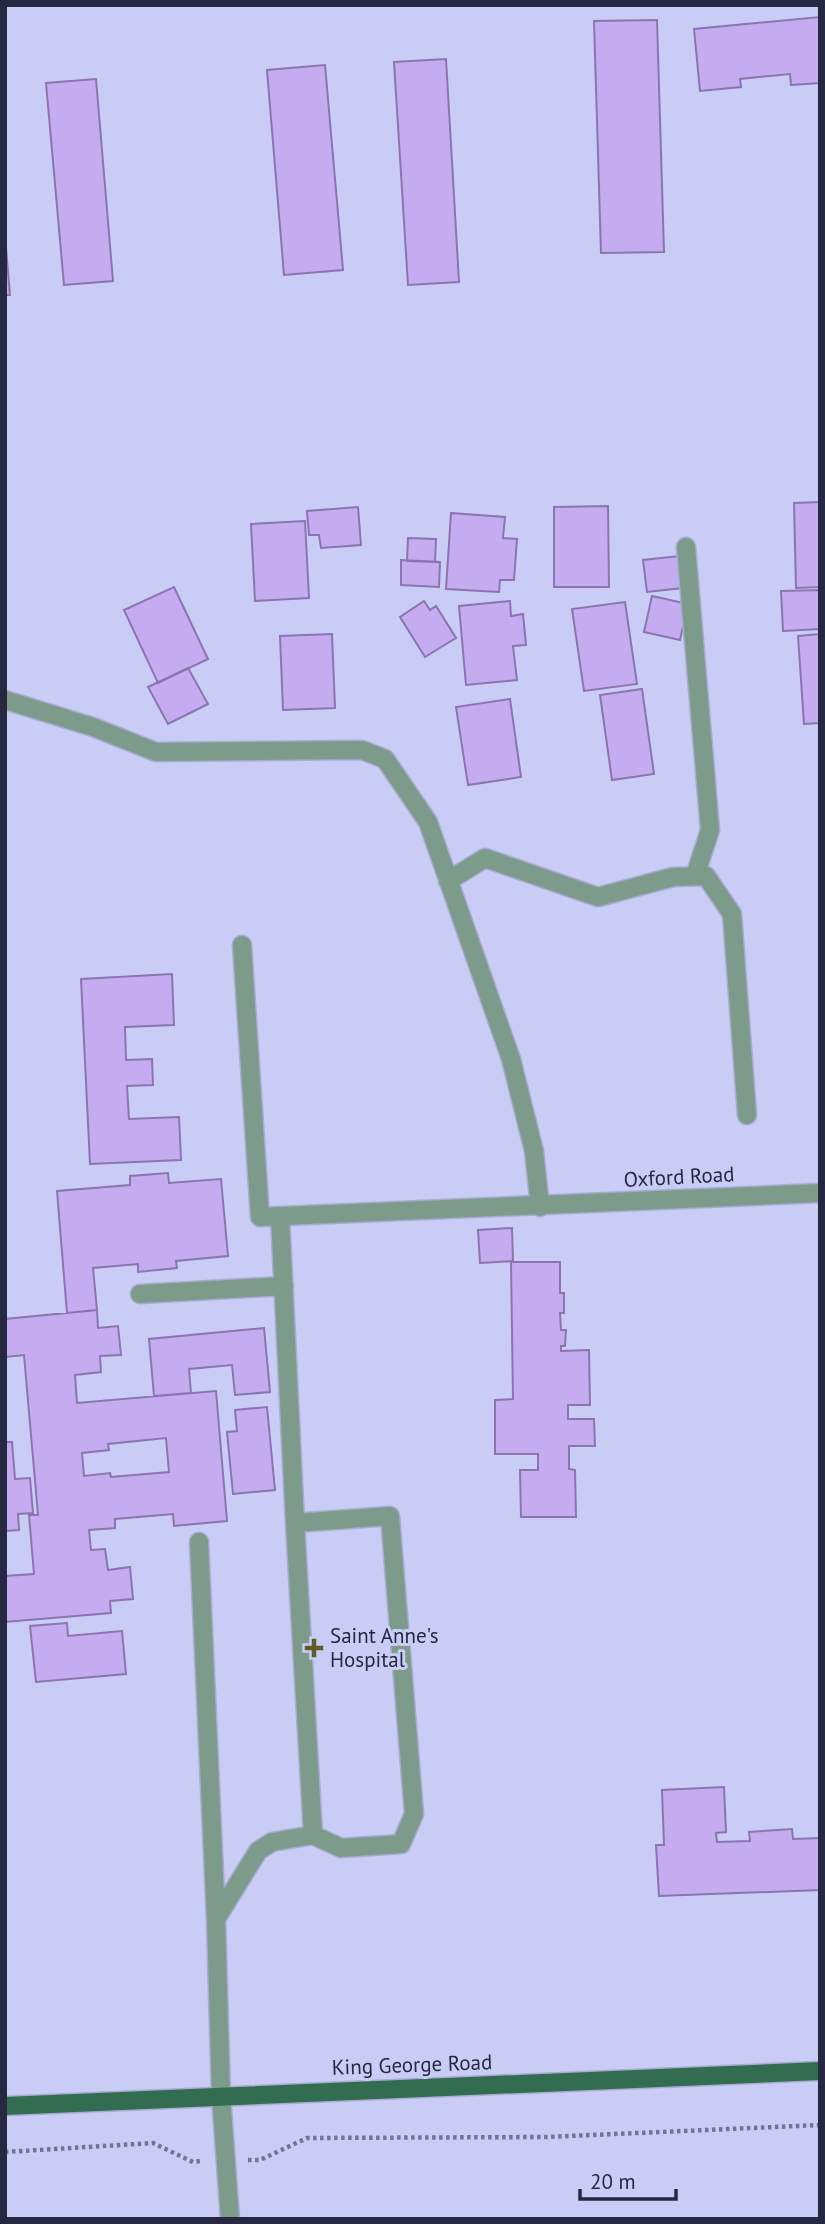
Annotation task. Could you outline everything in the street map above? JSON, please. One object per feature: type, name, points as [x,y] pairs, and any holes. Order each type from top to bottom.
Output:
[{"type":"main road","name":"King George Road","points":[[5,2106],[820,2071]]},
{"type":"street","points":[[686,547],[710,830],[695,876]]},
{"type":"street","points":[[5,700],[93,727],[156,752],[362,750],[385,759],[428,822],[511,1059],[534,1151],[540,1207]]},
{"type":"street","points":[[448,881],[485,858],[598,897],[673,877],[706,876],[732,914],[747,1115]]},
{"type":"street","points":[[242,946],[260,1217],[280,1216],[313,1835]]},
{"type":"street","name":"Oxford Road","points":[[280,1216],[820,1193]]},
{"type":"street","points":[[140,1294],[284,1286]]},
{"type":"street","points":[[216,1919],[258,1851],[272,1842],[313,1835],[341,1848],[401,1844],[415,1814],[390,1516],[295,1523]]},
{"type":"street","points":[[199,1542],[221,2096],[230,2219]]},
{"type":"path","points":[[5,2151],[153,2143],[193,2162],[260,2160],[307,2138],[546,2137],[820,2124]]},
{"type":"building","points":[[820,17],[820,83],[791,85],[790,74],[740,79],[741,87],[700,91],[694,29]]},
{"type":"building","points":[[657,20],[664,252],[601,253],[594,21]]},
{"type":"building","points":[[446,59],[459,282],[408,285],[394,62]]},
{"type":"building","points":[[325,65],[343,270],[284,275],[267,70]]},
{"type":"building","points":[[96,79],[113,281],[64,285],[46,83]]},
{"type":"building","points":[[5,236],[10,295],[5,295]]},
{"type":"building","points":[[820,502],[820,587],[796,588],[794,503]]},
{"type":"building","points":[[608,506],[609,587],[554,587],[554,507]]},
{"type":"building","points":[[358,507],[361,545],[321,548],[319,535],[309,535],[307,511]]},
{"type":"building","points":[[451,513],[505,517],[503,538],[517,539],[514,580],[500,580],[499,592],[446,589]]},
{"type":"building","points":[[305,521],[309,598],[255,601],[251,524]]},
{"type":"building","points":[[408,538],[436,539],[435,562],[407,561]]},
{"type":"building","points":[[679,556],[683,588],[647,592],[643,560]]},
{"type":"building","points":[[401,560],[440,562],[439,587],[401,585]]},
{"type":"building","points":[[174,587],[208,659],[158,683],[124,610]]},
{"type":"building","points":[[820,590],[820,629],[783,631],[781,591]]},
{"type":"building","points":[[652,596],[688,604],[680,640],[644,632]]},
{"type":"building","points":[[424,601],[430,610],[436,606],[456,638],[425,657],[400,617]]},
{"type":"building","points":[[510,601],[511,616],[523,614],[526,645],[513,646],[517,680],[466,685],[459,606]]},
{"type":"building","points":[[625,602],[637,684],[584,691],[572,609]]},
{"type":"building","points":[[332,634],[335,708],[283,710],[280,636]]},
{"type":"building","points":[[820,634],[820,723],[804,724],[798,636]]},
{"type":"building","points":[[188,668],[208,704],[168,724],[148,687]]},
{"type":"building","points":[[642,689],[654,774],[612,780],[600,695]]},
{"type":"building","points":[[510,699],[521,777],[468,785],[456,707]]},
{"type":"building","points":[[172,974],[174,1025],[125,1027],[126,1060],[152,1059],[153,1085],[127,1086],[129,1119],[179,1117],[181,1160],[90,1164],[81,979]]},
{"type":"building","points":[[168,1173],[169,1183],[221,1179],[228,1256],[176,1261],[177,1268],[138,1272],[138,1264],[93,1268],[97,1310],[67,1313],[57,1191],[130,1185],[130,1176]]},
{"type":"building","points":[[512,1228],[513,1261],[480,1263],[478,1230]]},
{"type":"building","points":[[511,1262],[560,1262],[560,1293],[564,1293],[564,1313],[560,1313],[561,1330],[566,1330],[565,1346],[561,1346],[561,1351],[589,1350],[590,1405],[568,1405],[568,1419],[594,1419],[595,1446],[569,1446],[569,1469],[575,1470],[576,1517],[521,1517],[520,1470],[538,1470],[538,1454],[495,1454],[495,1400],[513,1399]]},
{"type":"building","points":[[97,1310],[98,1328],[118,1326],[121,1355],[100,1356],[101,1372],[75,1375],[77,1403],[216,1391],[227,1521],[174,1526],[173,1514],[115,1519],[115,1528],[89,1530],[91,1550],[105,1549],[108,1570],[130,1567],[133,1599],[110,1601],[111,1613],[5,1622],[5,1576],[34,1574],[29,1515],[38,1515],[24,1355],[5,1357],[5,1319]],"holes":[[[166,1438],[169,1472],[111,1477],[110,1473],[84,1476],[82,1453],[109,1450],[108,1444]]]},
{"type":"building","points":[[264,1328],[270,1392],[235,1395],[232,1365],[189,1369],[191,1393],[154,1396],[149,1339]]},
{"type":"building","points":[[267,1407],[275,1490],[233,1494],[227,1432],[237,1431],[235,1410]]},
{"type":"building","points":[[5,1442],[12,1442],[15,1479],[30,1478],[33,1513],[18,1514],[19,1530],[5,1531]]},
{"type":"building","points":[[67,1623],[68,1636],[122,1631],[126,1674],[36,1682],[30,1626]]},
{"type":"building","points":[[724,1787],[726,1832],[716,1833],[717,1842],[750,1841],[749,1832],[792,1829],[793,1839],[820,1838],[820,1890],[659,1896],[656,1845],[664,1845],[662,1790]]},
{"type":"place","name":"Saint Anne's Hospital","points":[[314,1648]]}]
